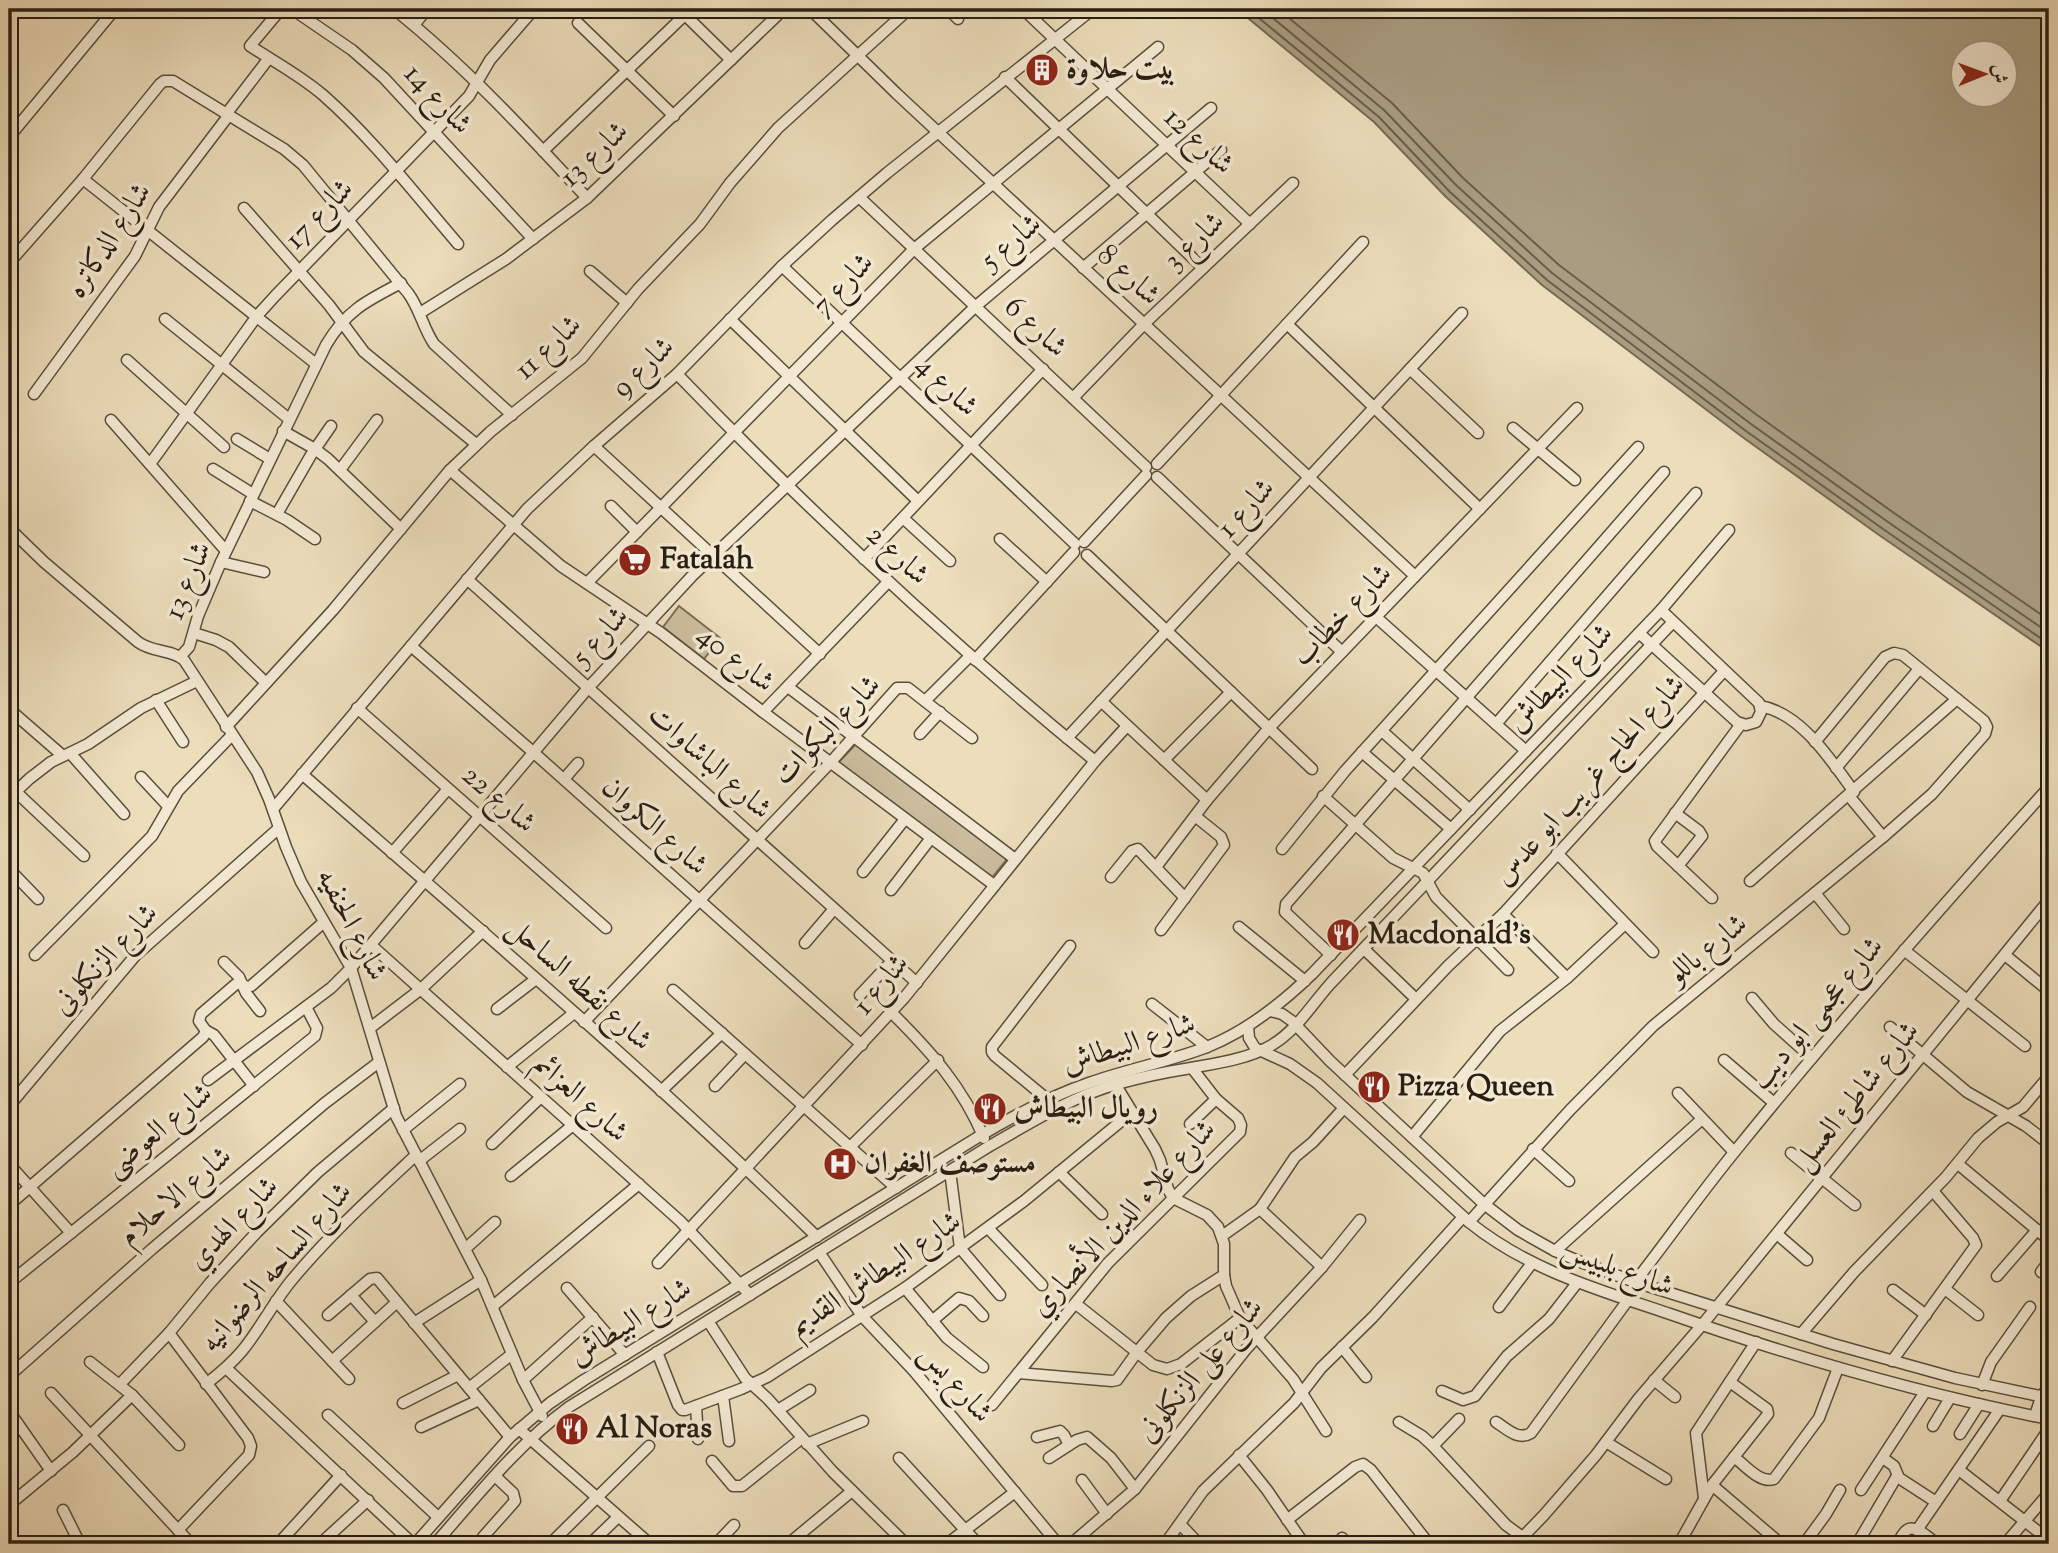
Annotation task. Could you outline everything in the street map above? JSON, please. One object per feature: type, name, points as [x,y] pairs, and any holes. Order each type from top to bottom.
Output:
[{"type":"street","points":[[9,16],[15,9]]},
{"type":"street","points":[[9,137],[115,9]]},
{"type":"street","points":[[281,9],[250,47],[304,80],[336,107],[458,244]]},
{"type":"street","name":"شارع 14","points":[[292,9],[335,37],[368,64],[533,239]]},
{"type":"street","points":[[394,9],[478,82],[587,198]]},
{"type":"street","points":[[414,25],[427,9]]},
{"type":"street","name":"شارع 17","points":[[150,464],[257,316],[469,96],[497,50],[534,9]]},
{"type":"street","name":"شارع 13","points":[[420,313],[478,278],[587,198],[784,9]]},
{"type":"street","name":"شارع 8","points":[[810,9],[937,132],[1415,576]]},
{"type":"street","name":"شارع 11","points":[[35,955],[152,836],[168,806],[266,683],[339,603],[450,470],[476,444],[582,358],[654,271],[700,224],[730,183],[778,128],[909,9]]},
{"type":"street","points":[[948,9],[958,19]]},
{"type":"street","name":"شارع 12","points":[[1023,9],[1250,224]]},
{"type":"street","name":"شارع 9","points":[[273,809],[512,525],[594,446],[677,374],[782,266],[859,197],[1005,77],[1093,9]]},
{"type":"street","points":[[543,151],[685,11],[731,60]]},
{"type":"street","points":[[578,23],[674,116]]},
{"type":"street","name":"شارع 7","points":[[587,583],[914,249],[1158,47]]},
{"type":"street","name":"شارع الدكاتره","points":[[34,394],[127,268],[159,207],[269,58]]},
{"type":"street","points":[[1005,77],[1203,268]]},
{"type":"street","points":[[9,263],[83,179],[160,83],[169,80],[178,83],[294,157],[401,283],[420,313],[434,344],[512,415]]},
{"type":"street","name":"شارع 5","points":[[208,1080],[331,988],[351,968],[588,688],[647,623],[714,556],[976,306],[1210,108]]},
{"type":"street","points":[[1083,268],[1221,150]]},
{"type":"street","points":[[83,179],[316,364]]},
{"type":"street","name":"شارع 3","points":[[1073,398],[1144,324],[1293,183]]},
{"type":"street","name":"شارع 6","points":[[859,197],[1342,652]]},
{"type":"street","points":[[244,208],[330,305],[364,352],[476,444]]},
{"type":"street","points":[[925,701],[1047,582],[1363,242]]},
{"type":"street","name":"شارع 4","points":[[782,266],[1078,546]]},
{"type":"street","points":[[590,271],[627,303]]},
{"type":"street","name":"شارع 13","points":[[180,657],[189,646],[198,616],[221,562],[283,431],[341,321],[357,307],[401,283]]},
{"type":"street","name":"شارع 1","points":[[1067,738],[1462,313]]},
{"type":"street","points":[[165,319],[289,419]]},
{"type":"street","points":[[730,319],[918,501]]},
{"type":"street","points":[[1287,324],[1479,509]]},
{"type":"street","points":[[127,360],[224,447]]},
{"type":"street","points":[[864,559],[1043,369]]},
{"type":"street","points":[[1410,369],[1478,433]]},
{"type":"street","name":"شارع 2","points":[[677,374],[888,582],[972,658],[1095,761]]},
{"type":"street","name":"شارع خطاب","points":[[1156,867],[1207,800],[1269,728],[1577,408]]},
{"type":"street","points":[[340,470],[377,419]]},
{"type":"street","points":[[111,420],[226,551]]},
{"type":"street","points":[[277,514],[331,426]]},
{"type":"street","points":[[1513,428],[1575,480]]},
{"type":"street","points":[[283,431],[315,449],[401,529]]},
{"type":"street","points":[[237,439],[270,459]]},
{"type":"street","points":[[594,446],[820,654]]},
{"type":"street","points":[[1282,849],[1323,796],[1638,447]]},
{"type":"street","points":[[213,469],[251,498],[315,539]]},
{"type":"street","name":"شارع 40","points":[[450,470],[561,566],[647,623],[994,885]]},
{"type":"street","points":[[1331,955],[1285,912],[1284,907],[1664,472]]},
{"type":"street","points":[[1496,724],[1696,493]]},
{"type":"street","points":[[611,506],[637,532]]},
{"type":"street","points":[[903,518],[950,561]]},
{"type":"street","points":[[9,528],[44,562],[138,642],[150,649],[180,657]]},
{"type":"street","name":"شارع البيطاش","points":[[414,1544],[514,1433],[561,1395],[625,1355],[983,1134],[1046,1099],[1208,1047],[1270,1011],[1305,981],[1414,869],[1661,610],[1729,530]]},
{"type":"street","points":[[1000,539],[1047,582]]},
{"type":"street","points":[[1078,546],[1081,557],[1087,555],[1312,769]]},
{"type":"street","points":[[221,562],[264,572]]},
{"type":"street","name":"شارع الباشاوات","points":[[467,579],[917,983]]},
{"type":"street","points":[[763,712],[888,582]]},
{"type":"street","points":[[1639,633],[1741,724],[1746,726],[1756,722],[1760,717],[1760,706],[1756,700],[1661,610]]},
{"type":"street","points":[[1376,617],[1526,751]]},
{"type":"street","name":"شارع البيطاش","points":[[435,1544],[529,1439],[569,1407],[988,1147],[1112,1080],[1226,1061],[1260,1051],[1279,1040],[1673,622]]},
{"type":"street","points":[[194,633],[229,647],[266,683]]},
{"type":"street","name":"شارع الكروان","points":[[411,646],[862,1045]]},
{"type":"street","points":[[1750,881],[1957,699],[1898,653],[1894,653],[1885,657],[1815,742]]},
{"type":"street","name":"شارع الحنفيه","points":[[180,657],[257,772],[301,882],[351,968],[403,1130],[481,1280],[523,1380],[547,1424]]},
{"type":"street","points":[[1836,768],[1919,669]]},
{"type":"street","name":"شارع الحاج غريب ابو عدس","points":[[1345,1075],[1416,999],[1503,914],[1724,670]]},
{"type":"street","points":[[84,856],[12,795],[40,770],[88,744],[156,700],[197,681]]},
{"type":"street","name":"شارع 40","points":[[788,687],[1015,859]]},
{"type":"street","name":"شارع البكوات","points":[[584,1022],[831,763],[897,688],[908,688],[972,738]]},
{"type":"street","points":[[1164,760],[1231,692]]},
{"type":"street","name":"شارع باللو","points":[[1165,1544],[1203,1491],[1303,1394],[1321,1368],[1466,1220],[1484,1205],[1533,1149],[1653,1026],[1884,837],[1932,794],[1985,734],[1987,727],[1984,721],[1957,699]]},
{"type":"street","points":[[156,700],[183,742]]},
{"type":"street","points":[[1101,701],[1207,800]]},
{"type":"street","points":[[1760,706],[1783,713],[1815,742],[1884,837]]},
{"type":"street","name":"شارع 22","points":[[357,708],[606,928]]},
{"type":"street","points":[[9,709],[66,755],[124,814]]},
{"type":"street","points":[[920,734],[940,712]]},
{"type":"street","points":[[1712,898],[1655,842],[1741,724]]},
{"type":"street","name":"شارع 1","points":[[658,1263],[892,1013],[1095,761],[1127,726]]},
{"type":"street","points":[[1382,731],[1470,810]]},
{"type":"street","points":[[1362,752],[1451,829]]},
{"type":"street","points":[[564,779],[578,762]]},
{"type":"street","name":"شارع نقطه الساحل","points":[[302,774],[483,931],[746,1169],[817,1237]]},
{"type":"street","points":[[141,777],[168,806]]},
{"type":"street","name":"شارع عجمى ابو ديب","points":[[1635,1282],[1774,1103],[1904,950],[2049,787]]},
{"type":"street","points":[[393,853],[448,789]]},
{"type":"street","points":[[1323,796],[1393,858],[1423,873],[1436,897],[1507,970]]},
{"type":"street","points":[[1675,813],[1702,836],[1678,866]]},
{"type":"street","points":[[1161,930],[1224,845],[1221,836],[1195,816]]},
{"type":"street","points":[[863,872],[905,819]]},
{"type":"street","name":"شارع الزنكلونى","points":[[9,1106],[135,956],[279,828]]},
{"type":"street","points":[[891,890],[931,838]]},
{"type":"street","points":[[1111,877],[1135,849],[1141,851],[1185,898]]},
{"type":"street","points":[[1557,853],[1653,952]]},
{"type":"street","points":[[9,869],[38,900]]},
{"type":"street","points":[[1815,893],[1844,929]]},
{"type":"street","name":"شارع شاطئ العسل","points":[[1519,1541],[1544,1515],[1717,1307],[2049,900]]},
{"type":"street","points":[[805,943],[834,909]]},
{"type":"street","points":[[1503,914],[1567,978]]},
{"type":"street","points":[[254,1086],[214,1035],[205,1030],[199,1021],[201,1014],[236,984],[251,986],[324,922]]},
{"type":"street","points":[[1412,1138],[1500,1031],[1567,978],[1625,924]]},
{"type":"street","points":[[1238,927],[1305,981]]},
{"type":"street","points":[[370,1028],[421,989],[483,931]]},
{"type":"street","name":"شارع العزائم","points":[[371,945],[689,1229],[750,1295]]},
{"type":"street","points":[[1046,1099],[995,1056],[992,1047],[1070,946]]},
{"type":"street","points":[[1364,949],[1416,999]]},
{"type":"street","points":[[1904,950],[2025,1046]]},
{"type":"street","points":[[2005,955],[2049,991]]},
{"type":"street","points":[[860,995],[892,961]]},
{"type":"street","points":[[224,962],[239,977],[247,995],[260,1011]]},
{"type":"street","points":[[497,1009],[536,979]]},
{"type":"street","points":[[673,990],[896,1188]]},
{"type":"street","points":[[1752,998],[1774,1024],[1812,1058]]},
{"type":"street","points":[[1152,1004],[1208,1047]]},
{"type":"street","name":"شارع العوضى","points":[[9,1283],[315,1036],[317,1028],[306,1007]]},
{"type":"street","name":"شارع بلبيس","points":[[1270,1011],[1282,1014],[1296,1025],[1345,1075],[1484,1205],[1518,1230],[1555,1251],[1635,1282],[1801,1334],[1982,1385],[2045,1397]]},
{"type":"street","points":[[507,1067],[573,1013]]},
{"type":"street","points":[[892,1013],[937,1060],[956,1087],[988,1147]]},
{"type":"street","points":[[1248,1026],[1249,1038],[1260,1051]]},
{"type":"street","points":[[1891,1027],[1967,1092],[2026,1126],[2049,1144]]},
{"type":"street","points":[[9,1205],[203,1037],[205,1030]]},
{"type":"street","points":[[660,1091],[722,1033]]},
{"type":"street","name":"شارع بلبيس","points":[[1260,1051],[1304,1073],[1466,1220],[1498,1244],[1532,1263],[1577,1283],[1838,1368],[1925,1392],[2049,1419]]},
{"type":"street","points":[[715,1086],[745,1054]]},
{"type":"street","points":[[850,1147],[937,1060]]},
{"type":"street","points":[[1724,1060],[1774,1103]]},
{"type":"street","name":"شارع الاحلام","points":[[9,1376],[152,1249],[325,1103],[379,1062]]},
{"type":"street","name":"شارع علاء الدين الأنصاري","points":[[992,1405],[1108,1263],[1240,1132],[1238,1118],[1216,1099],[1192,1068]]},
{"type":"street","points":[[1801,1334],[1854,1272],[1933,1191],[1987,1129],[2029,1101],[2049,1076]]},
{"type":"street","points":[[1112,1080],[1155,1149],[1173,1198],[1207,1215],[1218,1227],[1224,1244],[1223,1275],[1240,1318],[1288,1372],[1326,1431]]},
{"type":"street","points":[[403,1130],[460,1084]]},
{"type":"street","points":[[1678,1093],[1734,1152]]},
{"type":"street","points":[[492,1144],[541,1097]]},
{"type":"street","points":[[1190,1124],[1216,1099]]},
{"type":"street","name":"شارع الهدي","points":[[120,1384],[169,1333],[257,1232],[318,1172],[394,1108]]},
{"type":"street","points":[[1222,1236],[1260,1209],[1295,1157],[1310,1145],[1344,1108]]},
{"type":"street","name":"شارع البيطاش القديم","points":[[696,1406],[752,1385],[905,1288],[988,1228],[1131,1113]]},
{"type":"street","points":[[1555,1251],[1702,1119]]},
{"type":"street","points":[[511,1176],[573,1125]]},
{"type":"street","name":"شارع الساحه الرضوانيه","points":[[206,1384],[243,1350],[276,1301],[340,1225],[417,1158],[460,1129]]},
{"type":"street","points":[[1533,1149],[1569,1181]]},
{"type":"street","points":[[1791,1153],[1854,1205]]},
{"type":"street","points":[[9,1164],[71,1233]]},
{"type":"street","points":[[1958,1164],[2049,1240]]},
{"type":"street","points":[[950,1171],[960,1248],[1000,1295]]},
{"type":"street","points":[[1059,1172],[1102,1214]]},
{"type":"street","points":[[493,1306],[639,1184]]},
{"type":"street","points":[[1892,1361],[1975,1249],[1976,1242],[1933,1191]]},
{"type":"street","points":[[1260,1209],[1322,1267]]},
{"type":"street","name":"شارع على الزنكلونى","points":[[1075,1543],[1135,1489],[1256,1338],[1322,1267],[1360,1220]]},
{"type":"street","points":[[465,1249],[495,1222]]},
{"type":"street","points":[[988,1228],[1042,1284]]},
{"type":"street","points":[[1997,1276],[2037,1230]]},
{"type":"street","points":[[1777,1234],[1807,1260]]},
{"type":"street","name":"شارع يس","points":[[819,1252],[862,1316],[914,1371],[1058,1544]]},
{"type":"street","points":[[2041,1272],[2049,1261]]},
{"type":"street","points":[[1499,1307],[1532,1263]]},
{"type":"street","points":[[1018,1373],[1114,1381],[1121,1377],[1136,1352],[1173,1310],[1223,1275]]},
{"type":"street","points":[[328,1315],[370,1279],[375,1277],[380,1280],[479,1400],[514,1433],[529,1439],[650,1544]]},
{"type":"street","points":[[414,1322],[481,1280]]},
{"type":"street","points":[[1442,1391],[1463,1400],[1475,1396],[1507,1356],[1549,1319],[1577,1283]]},
{"type":"street","points":[[567,1288],[625,1355]]},
{"type":"street","points":[[905,1288],[958,1349],[983,1367]]},
{"type":"street","points":[[1945,1289],[1978,1315]]},
{"type":"street","points":[[1893,1290],[1926,1315]]},
{"type":"street","points":[[351,1295],[375,1322]]},
{"type":"street","points":[[932,1321],[959,1298],[969,1301],[983,1316]]},
{"type":"street","points":[[1496,1422],[1520,1436],[1531,1433],[1628,1300]]},
{"type":"street","points":[[276,1301],[349,1379]]},
{"type":"street","points":[[332,1361],[397,1303]]},
{"type":"street","points":[[1076,1304],[1160,1368],[1174,1368],[1240,1318]]},
{"type":"street","points":[[1982,1385],[1991,1362],[2030,1307]]},
{"type":"street","points":[[523,1380],[593,1317]]},
{"type":"street","points":[[708,1321],[739,1371],[906,1544]]},
{"type":"street","points":[[169,1333],[248,1438],[251,1446],[249,1455],[178,1530]]},
{"type":"street","points":[[1704,1497],[1696,1433],[1756,1342]]},
{"type":"street","points":[[1342,1347],[1366,1377]]},
{"type":"street","points":[[657,1352],[680,1408],[685,1410],[696,1406],[698,1439]]},
{"type":"street","points":[[469,1388],[512,1354]]},
{"type":"street","points":[[90,1362],[132,1395],[179,1445]]},
{"type":"street","points":[[226,1368],[414,1544]]},
{"type":"street","points":[[1734,1457],[1762,1479],[1774,1479],[1819,1418],[1838,1368]]},
{"type":"street","points":[[403,1403],[458,1375]]},
{"type":"street","points":[[1654,1380],[1675,1397]]},
{"type":"street","points":[[1679,1544],[1712,1485],[1768,1416],[1767,1409],[1730,1382]]},
{"type":"street","points":[[2035,1416],[2049,1385]]},
{"type":"street","points":[[778,1410],[810,1390]]},
{"type":"street","points":[[1861,1490],[1925,1392]]},
{"type":"street","points":[[51,1393],[191,1544]]},
{"type":"street","points":[[9,1504],[91,1436],[132,1395]]},
{"type":"street","points":[[723,1396],[729,1441]]},
{"type":"street","points":[[1933,1426],[1950,1398]]},
{"type":"street","points":[[421,1427],[479,1400]]},
{"type":"street","points":[[1959,1434],[1979,1404]]},
{"type":"street","points":[[1917,1530],[2000,1409]]},
{"type":"street","points":[[9,1411],[51,1471]]},
{"type":"street","points":[[328,1415],[438,1517]]},
{"type":"street","points":[[1433,1446],[1459,1419]]},
{"type":"street","points":[[712,1461],[733,1486],[742,1486],[805,1441],[863,1421]]},
{"type":"street","points":[[1399,1422],[1433,1446],[1519,1541],[1532,1544]]},
{"type":"street","points":[[2000,1501],[2049,1429]]},
{"type":"street","points":[[1037,1437],[1060,1431],[1069,1445]]},
{"type":"street","points":[[1049,1458],[1082,1437],[1092,1440],[1119,1467],[1135,1489]]},
{"type":"street","points":[[1606,1441],[1665,1479]]},
{"type":"street","points":[[550,1544],[649,1446]]},
{"type":"street","points":[[1239,1455],[1304,1544]]},
{"type":"street","points":[[899,1458],[978,1544]]},
{"type":"street","points":[[1857,1544],[1897,1476],[1895,1466],[1883,1458]]},
{"type":"street","points":[[1287,1520],[1355,1467],[1363,1464],[1371,1470],[1429,1544]]},
{"type":"street","points":[[1959,1470],[2049,1540]]},
{"type":"street","points":[[278,1544],[341,1475]]},
{"type":"street","points":[[482,1544],[483,1537],[515,1501],[513,1493],[495,1476]]},
{"type":"street","points":[[1897,1476],[1936,1503]]},
{"type":"street","points":[[1082,1480],[1107,1514]]},
{"type":"street","points":[[1712,1485],[1781,1544]]},
{"type":"street","points":[[1804,1544],[1840,1490]]},
{"type":"street","points":[[793,1540],[852,1491]]},
{"type":"street","points":[[947,1544],[1015,1492]]},
{"type":"street","points":[[2005,1544],[2049,1493]]},
{"type":"street","points":[[320,1544],[368,1500]]},
{"type":"street","points":[[64,1510],[80,1544]]},
{"type":"street","points":[[590,1544],[618,1517]]},
{"type":"street","points":[[1180,1524],[1199,1544]]},
{"type":"street","points":[[716,1544],[734,1525]]},
{"type":"street","points":[[1897,1544],[1907,1530],[1914,1528],[1937,1544]]},
{"type":"street","points":[[886,1544],[895,1535]]},
{"type":"shaded area","points":[[679,606],[720,638],[704,659],[663,627]]},
{"type":"shaded area","points":[[856,744],[1008,858],[991,879],[837,764]]},
{"type":"water","points":[[1237,9],[2049,9],[2049,652],[1741,436],[1542,285],[1445,196],[1374,122]]},
{"type":"place","name":"بيت حلاوة","points":[[1042,70]]},
{"type":"place","name":"Fatalah","points":[[635,560]]},
{"type":"place","name":"Macdonald's","points":[[1343,935]]},
{"type":"place","name":"Pizza Queen","points":[[1374,1087]]},
{"type":"place","name":"رويال البيطاش","points":[[990,1109]]},
{"type":"place","name":"مستوصف الغفران","points":[[840,1164]]},
{"type":"place","name":"Al Noras","points":[[572,1429]]}]
